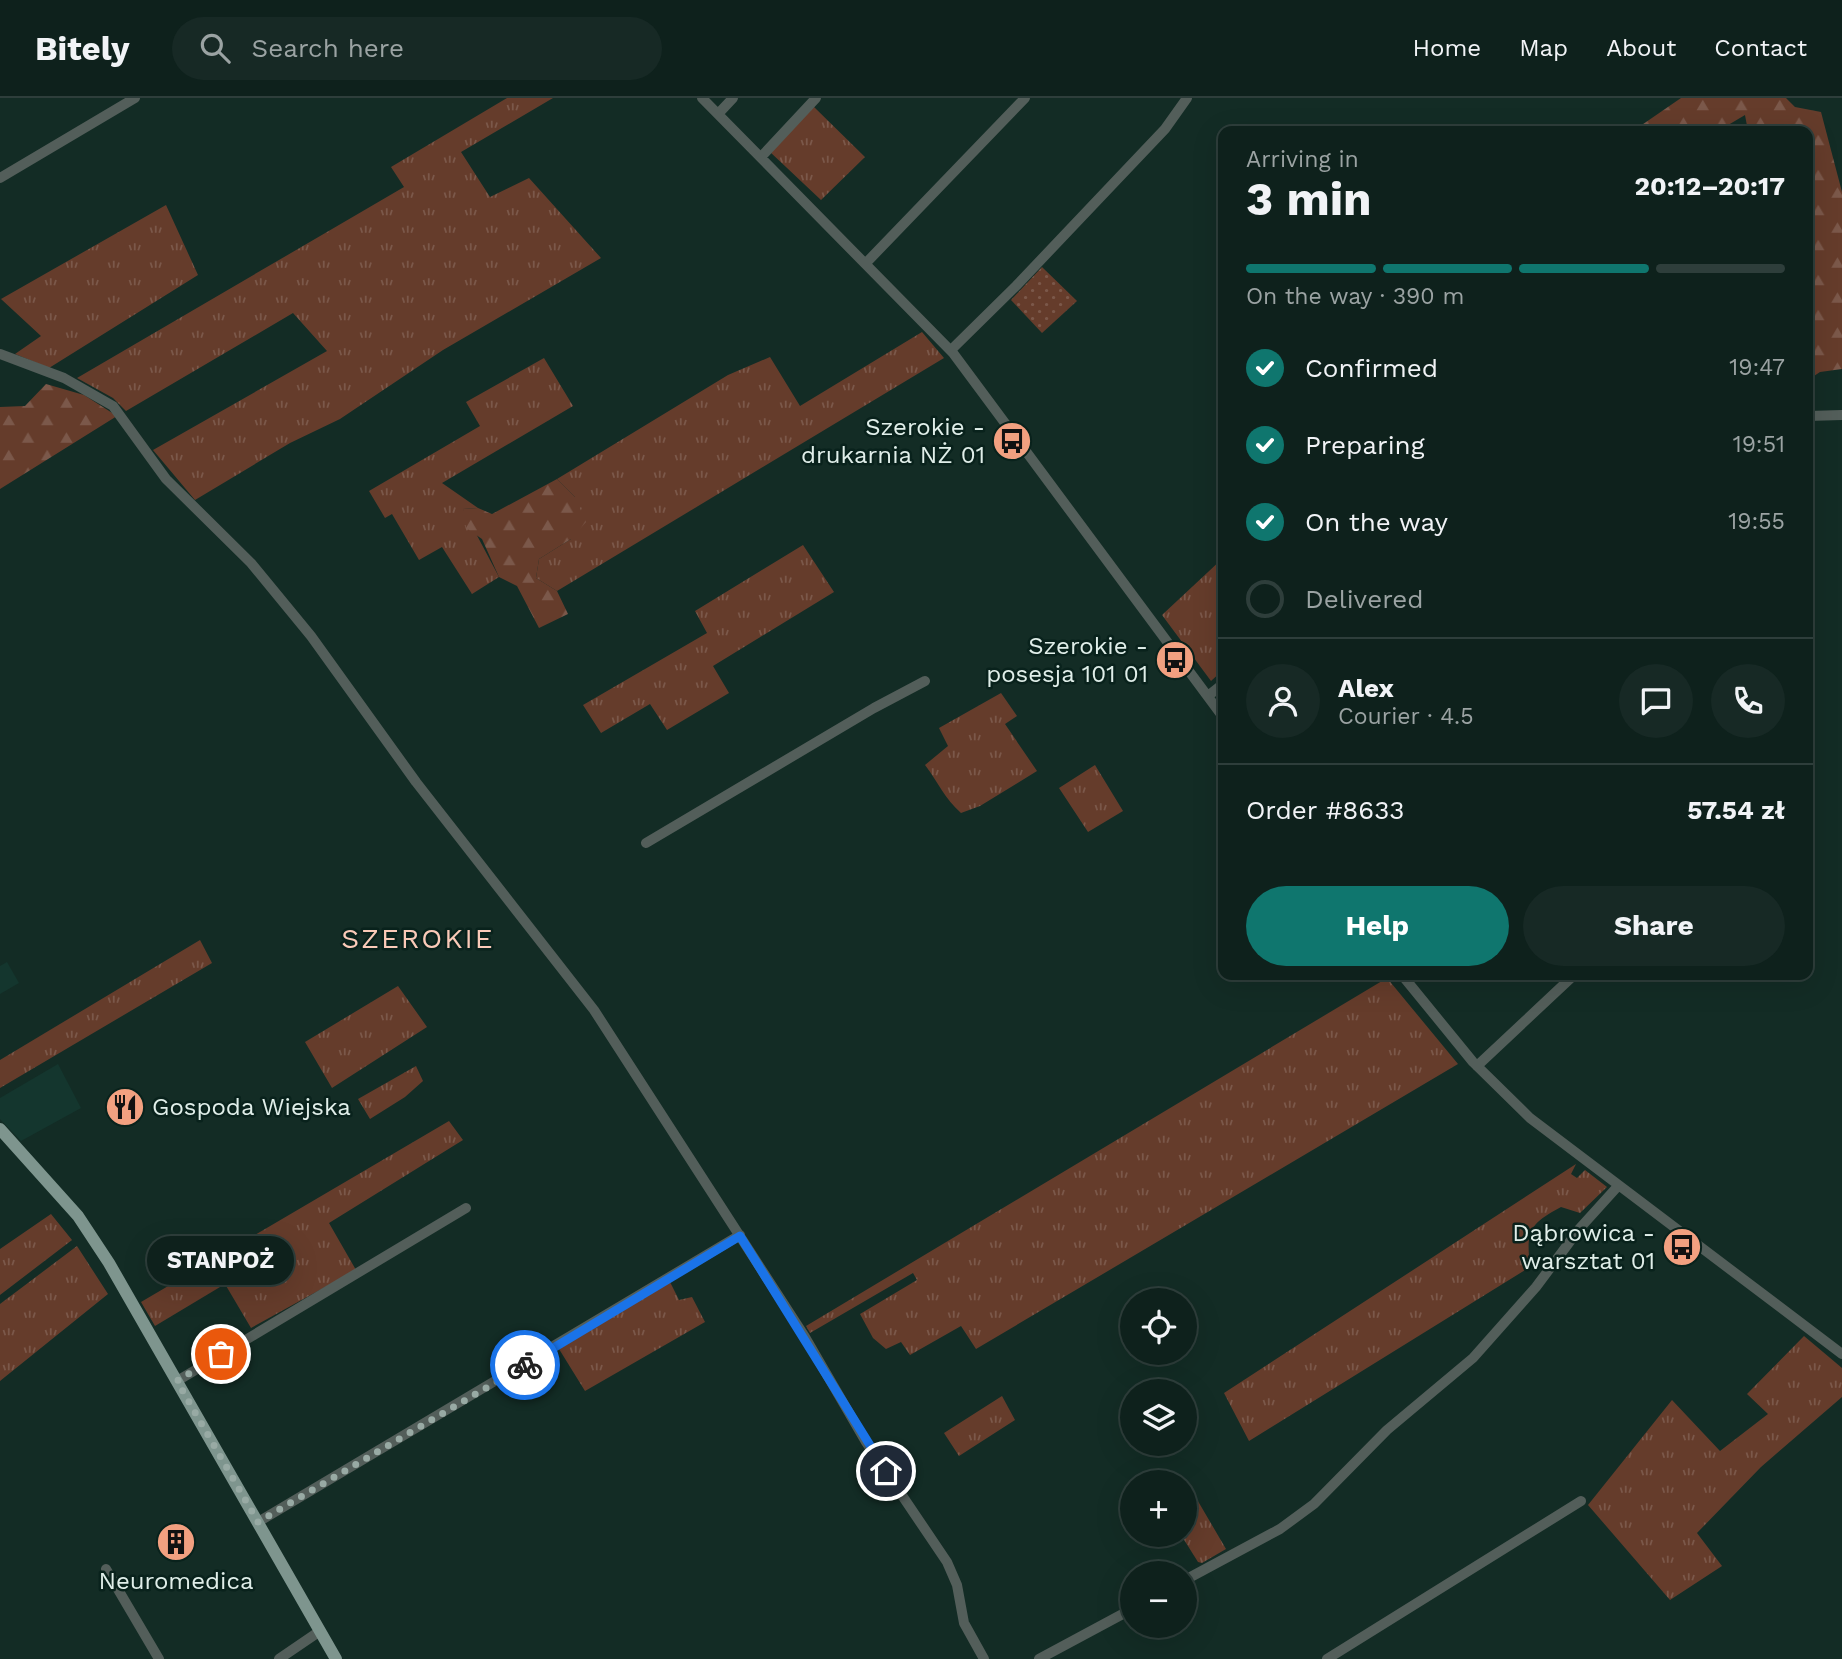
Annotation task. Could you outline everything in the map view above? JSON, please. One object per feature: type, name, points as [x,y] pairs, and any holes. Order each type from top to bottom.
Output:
[{"type":"main road","points":[[0,1129],[83,1222],[336,1659]]},
{"type":"street","points":[[0,178],[135,98]]},
{"type":"street","points":[[702,98],[951,350],[1218,710]]},
{"type":"street","points":[[718,114],[733,98]]},
{"type":"street","points":[[761,157],[816,98]]},
{"type":"street","points":[[866,263],[1025,98]]},
{"type":"street","points":[[951,350],[1016,286],[1160,134],[1187,98]]},
{"type":"street","points":[[0,354],[64,379],[109,402],[166,479],[251,563],[311,636],[416,782],[594,1010],[805,1336],[838,1398],[947,1562],[957,1585],[964,1623],[984,1659]]},
{"type":"street","points":[[1813,416],[1842,415]]},
{"type":"street","points":[[646,843],[874,708],[925,681]]},
{"type":"street","points":[[1208,696],[1218,688]]},
{"type":"street","points":[[1406,980],[1477,1066],[1531,1118],[1842,1354]]},
{"type":"street","points":[[1477,1066],[1569,980]]},
{"type":"street","points":[[1197,1573],[1297,1517],[1387,1430],[1468,1363],[1536,1287],[1580,1228],[1618,1186]]},
{"type":"street","points":[[177,1381],[466,1208]]},
{"type":"street","points":[[258,1522],[740,1236]]},
{"type":"street","points":[[1327,1659],[1581,1501]]},
{"type":"street","points":[[106,1569],[159,1659]]},
{"type":"street","points":[[1039,1659],[1120,1615]]},
{"type":"street","points":[[279,1659],[320,1632]]},
{"type":"shaded area","points":[[7,962],[19,983],[0,994],[0,966]]},
{"type":"shaded area","points":[[58,1064],[81,1108],[21,1141],[0,1119],[0,1098]]},
{"type":"green space","points":[[507,98],[553,98],[461,152],[490,197],[529,178],[601,258],[443,350],[340,419],[290,443],[195,500],[153,450],[327,351],[293,313],[126,411],[113,398],[77,378],[404,187],[391,167]]},
{"type":"green space","points":[[1681,98],[1786,98],[1795,107],[1821,112],[1842,192],[1842,369],[1820,372],[1813,377],[1813,126],[1747,126],[1745,115],[1726,126],[1640,126]]},
{"type":"green space","points":[[813,106],[865,157],[821,200],[769,151]]},
{"type":"green space","points":[[166,205],[198,275],[49,368],[15,354],[41,336],[1,299]]},
{"type":"green space","points":[[1042,267],[1077,301],[1042,333],[1011,300]]},
{"type":"green space","points":[[922,332],[944,358],[557,591],[536,578],[539,559],[571,539],[575,497],[557,479],[728,375],[770,357],[800,406]]},
{"type":"green space","points":[[544,358],[573,406],[442,483],[478,508],[463,509],[499,577],[472,594],[442,547],[419,560],[392,514],[385,518],[369,491],[480,426],[466,402]]},
{"type":"green space","points":[[46,384],[84,395],[117,416],[0,489],[0,407],[25,406]]},
{"type":"green space","points":[[557,479],[575,497],[586,522],[571,539],[539,559],[536,578],[557,591],[568,614],[539,628],[517,586],[499,577],[482,539],[466,528],[463,509],[478,508],[492,514]]},
{"type":"green space","points":[[803,545],[834,592],[713,666],[729,693],[667,730],[650,704],[601,733],[583,705],[707,633],[695,611]]},
{"type":"green space","points":[[1218,563],[1218,675],[1211,681],[1162,615]]},
{"type":"green space","points":[[1001,693],[1017,716],[1005,724],[1037,771],[980,806],[961,813],[925,765],[948,746],[939,728]]},
{"type":"green space","points":[[1095,765],[1123,811],[1088,832],[1059,788]]},
{"type":"green space","points":[[200,940],[212,963],[0,1088],[0,1060]]},
{"type":"green space","points":[[1384,980],[1389,980],[1458,1064],[976,1349],[961,1326],[910,1355],[901,1342],[886,1349],[873,1338],[860,1314],[917,1280],[913,1273],[810,1333],[806,1326]]},
{"type":"green space","points":[[398,986],[427,1027],[332,1088],[305,1042]]},
{"type":"green space","points":[[416,1066],[423,1081],[405,1097],[370,1119],[358,1099]]},
{"type":"green space","points":[[449,1121],[463,1140],[329,1223],[356,1270],[251,1328],[225,1284],[155,1326],[141,1302]]},
{"type":"green space","points":[[1576,1164],[1571,1174],[1577,1178],[1585,1170],[1607,1187],[1580,1213],[1561,1207],[1536,1224],[1530,1237],[1530,1267],[1249,1441],[1224,1393]]},
{"type":"green space","points":[[51,1214],[72,1240],[0,1295],[0,1249]]},
{"type":"green space","points":[[77,1246],[108,1294],[0,1381],[0,1304]]},
{"type":"green space","points":[[670,1282],[679,1300],[692,1297],[705,1322],[585,1391],[559,1349]]},
{"type":"green space","points":[[1804,1336],[1842,1368],[1842,1397],[1761,1467],[1697,1533],[1722,1566],[1670,1600],[1588,1505],[1672,1400],[1720,1451],[1768,1414],[1747,1394]]},
{"type":"green space","points":[[1002,1396],[1015,1420],[959,1456],[944,1433]]},
{"type":"green space","points":[[1197,1499],[1226,1549],[1202,1563],[1198,1562],[1189,1547],[1197,1547]]},
{"type":"way so far","points":[[221,1354],[177,1381],[258,1522],[525,1365]]},
{"type":"place","name":"Szerokie - drukarnia NŻ 01","points":[[1012,441]]},
{"type":"place","name":"Szerokie - posesja 101 01","points":[[1175,660]]},
{"type":"place","name":"Gospoda Wiejska","points":[[125,1107]]},
{"type":"place","name":"Dąbrowica - warsztat 01","points":[[1682,1247]]},
{"type":"place","name":"STANPOŻ","points":[[221,1354]]},
{"type":"place","name":"Neuromedica","points":[[176,1542]]},
{"type":"district","name":"SZEROKIE","points":[[418,938]]},
{"type":"route","points":[[525,1365],[740,1236],[805,1336],[838,1398],[886,1471]]}]
